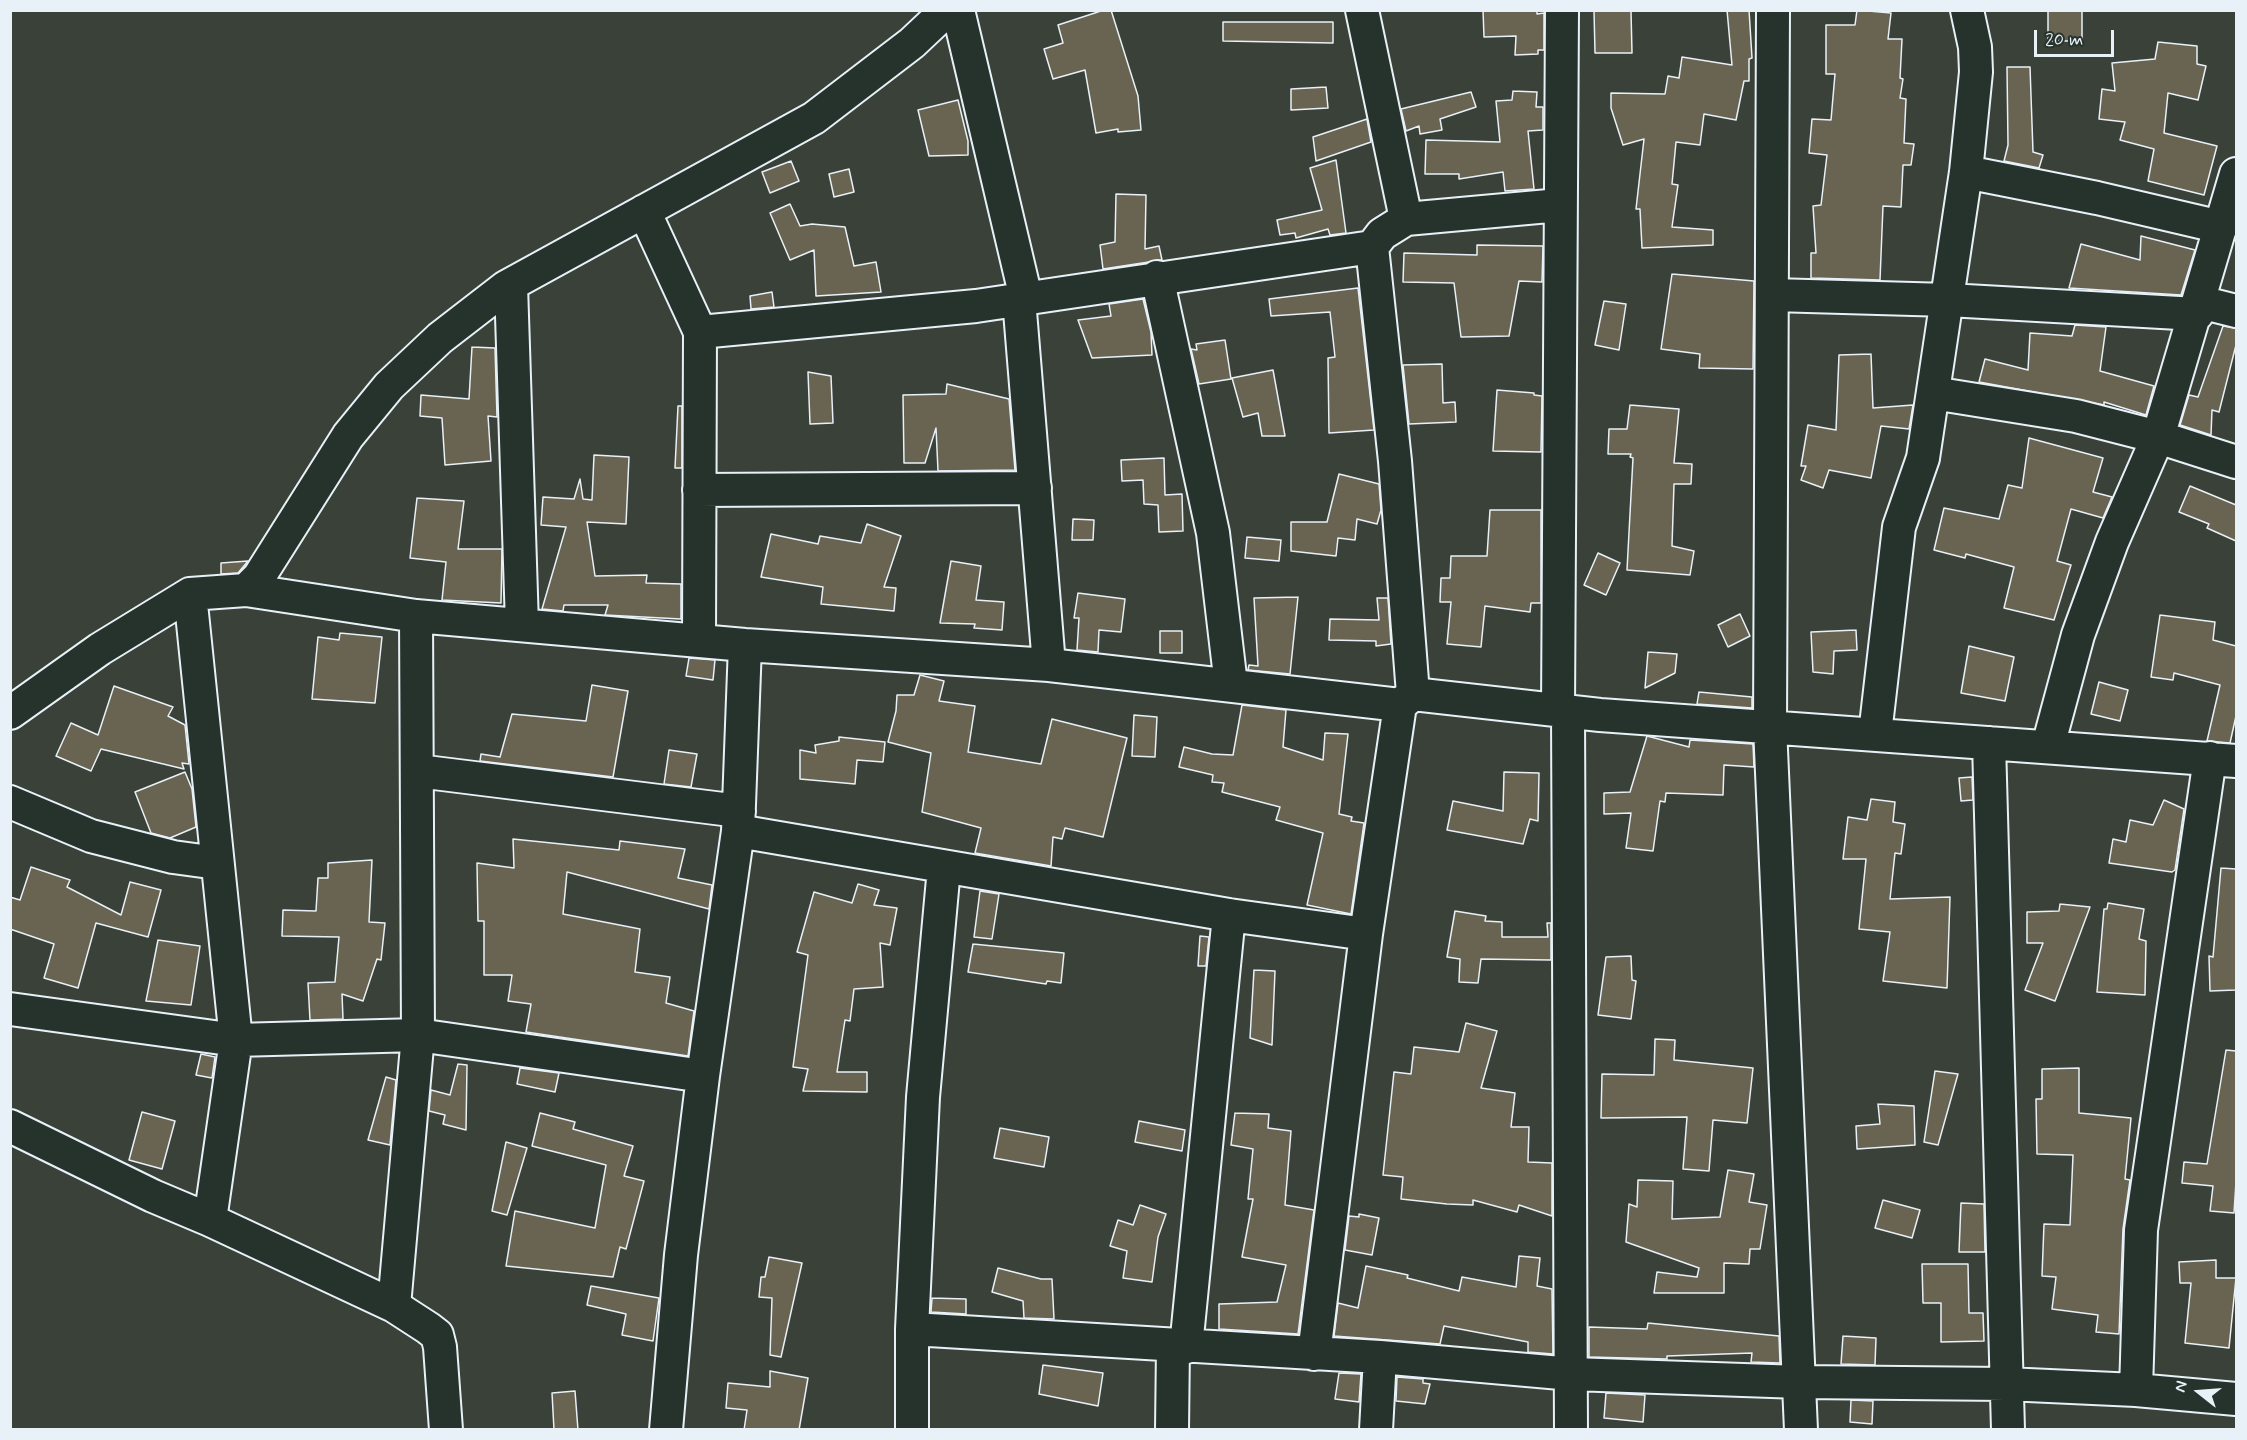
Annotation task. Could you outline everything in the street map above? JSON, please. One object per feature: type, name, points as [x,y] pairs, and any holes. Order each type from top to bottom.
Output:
[{"type":"street","points":[[246,590],[259,577],[348,436],[389,386],[440,338],[511,285],[814,118],[912,43],[947,10]]},
{"type":"street","points":[[958,10],[1022,298],[1049,665]]},
{"type":"street","points":[[1362,10],[1406,219]]},
{"type":"street","points":[[1562,10],[1560,205],[1563,711],[1571,1430]]},
{"type":"street","points":[[1773,10],[1770,727],[1801,1430]]},
{"type":"street","points":[[1875,734],[1899,527],[1923,458],[1966,172],[1976,72],[1976,47],[1967,10]]},
{"type":"street","points":[[1966,172],[2097,198],[2221,227]]},
{"type":"street","points":[[2048,746],[2078,635],[2112,542],[2158,437],[2236,174]]},
{"type":"street","points":[[700,332],[904,315],[1372,247],[1387,230],[1406,219],[1560,205]]},
{"type":"street","points":[[644,211],[700,332],[699,639]]},
{"type":"street","points":[[1314,1354],[1366,934],[1406,699],[1395,461],[1372,247]]},
{"type":"street","points":[[1158,277],[1213,533],[1231,685]]},
{"type":"street","points":[[511,285],[522,625]]},
{"type":"street","points":[[1773,296],[2236,311]]},
{"type":"street","points":[[1933,393],[2065,414],[2158,437],[2236,462]]},
{"type":"street","points":[[699,490],[1035,488]]},
{"type":"street","points":[[10,713],[100,649],[190,594],[246,590],[416,615],[746,645],[1049,665],[1231,685],[2223,760],[2141,1230],[2136,1390]]},
{"type":"street","points":[[190,594],[236,1041],[210,1220]]},
{"type":"street","points":[[393,1306],[418,1035],[416,615]]},
{"type":"street","points":[[666,1430],[681,1255],[703,1076],[739,821],[746,645]]},
{"type":"street","points":[[1989,743],[2008,1430]]},
{"type":"street","points":[[418,771],[739,821],[944,868],[1229,915],[1366,934]]},
{"type":"street","points":[[10,802],[91,836],[173,857],[217,863]]},
{"type":"street","points":[[912,1430],[912,1329],[923,1097],[944,868]]},
{"type":"street","points":[[1172,1430],[1179,1346],[1229,915]]},
{"type":"street","points":[[10,1009],[236,1041],[418,1035],[703,1076]]},
{"type":"street","points":[[10,1126],[153,1196],[210,1220],[393,1306],[437,1335],[446,1430]]},
{"type":"street","points":[[912,1329],[1380,1357],[1572,1374],[1800,1382],[2006,1384],[2136,1390],[2236,1400]]},
{"type":"street","points":[[1376,1430],[1380,1357]]},
{"type":"building","points":[[1104,10],[1111,10],[1138,96],[1141,130],[1118,132],[1118,129],[1096,133],[1085,70],[1053,79],[1044,49],[1063,43],[1058,25]]},
{"type":"building","points":[[1483,10],[1537,10],[1537,14],[1544,13],[1544,50],[1538,50],[1538,54],[1515,55],[1516,36],[1484,37]]},
{"type":"building","points":[[1727,10],[1749,10],[1752,58],[1749,59],[1749,81],[1744,81],[1736,120],[1704,114],[1700,145],[1676,142],[1672,184],[1678,185],[1672,227],[1713,230],[1713,245],[1642,248],[1640,209],[1636,209],[1644,139],[1623,145],[1611,108],[1611,93],[1665,94],[1668,76],[1679,78],[1682,57],[1732,65]]},
{"type":"building","points":[[1857,10],[1891,13],[1888,39],[1902,39],[1900,78],[1903,79],[1900,98],[1906,99],[1904,143],[1914,144],[1911,165],[1903,165],[1901,207],[1883,206],[1880,280],[1811,278],[1811,253],[1816,253],[1813,206],[1821,205],[1827,155],[1809,153],[1812,119],[1831,120],[1835,74],[1826,74],[1826,25],[1855,25]]},
{"type":"building","points":[[2048,10],[2082,10],[2082,41],[2048,41]]},
{"type":"building","points":[[1594,11],[1631,11],[1632,53],[1595,53]]},
{"type":"building","points":[[1223,22],[1333,22],[1333,43],[1223,41]]},
{"type":"building","points":[[2158,42],[2197,46],[2197,64],[2206,66],[2198,100],[2168,93],[2164,133],[2217,146],[2204,195],[2148,181],[2154,149],[2120,140],[2125,122],[2099,119],[2102,89],[2115,91],[2112,63],[2155,59]]},
{"type":"building","points":[[2007,67],[2030,67],[2033,152],[2043,155],[2039,168],[2004,161],[2008,145]]},
{"type":"building","points":[[1326,87],[1328,108],[1291,110],[1291,89]]},
{"type":"building","points":[[1513,91],[1537,92],[1536,107],[1543,107],[1543,130],[1528,131],[1534,189],[1505,191],[1503,172],[1459,179],[1459,174],[1425,174],[1426,140],[1500,142],[1496,101],[1512,100]]},
{"type":"building","points":[[1471,92],[1476,107],[1440,119],[1442,130],[1420,134],[1419,126],[1406,131],[1401,109]]},
{"type":"building","points":[[958,100],[968,141],[968,155],[929,156],[918,110]]},
{"type":"building","points":[[1367,119],[1371,142],[1316,161],[1313,137]]},
{"type":"building","points":[[1336,160],[1346,233],[1330,235],[1328,229],[1296,238],[1295,233],[1280,235],[1277,220],[1322,210],[1310,168]]},
{"type":"building","points":[[791,161],[799,181],[770,193],[762,172]]},
{"type":"building","points":[[849,169],[854,192],[834,197],[829,174]]},
{"type":"building","points":[[1116,194],[1146,195],[1145,249],[1159,246],[1162,260],[1103,269],[1100,245],[1115,242]]},
{"type":"building","points":[[790,204],[800,226],[812,224],[845,227],[854,266],[876,262],[881,292],[816,296],[814,250],[790,260],[770,213]]},
{"type":"building","points":[[2141,236],[2195,250],[2181,295],[2069,288],[2081,244],[2140,260]]},
{"type":"building","points":[[1477,245],[1543,246],[1542,282],[1519,281],[1509,336],[1461,337],[1454,283],[1403,282],[1404,253],[1477,255]]},
{"type":"building","points":[[1672,274],[1754,281],[1753,369],[1699,368],[1700,354],[1661,349]]},
{"type":"building","points":[[1358,288],[1374,430],[1329,433],[1328,358],[1335,357],[1330,312],[1271,316],[1269,299]]},
{"type":"building","points":[[772,292],[774,307],[751,309],[750,296]]},
{"type":"building","points":[[1143,299],[1151,332],[1152,355],[1092,358],[1078,320],[1111,316],[1109,304]]},
{"type":"building","points":[[1604,301],[1626,304],[1619,350],[1595,345]]},
{"type":"building","points":[[2075,325],[2106,327],[2100,371],[2154,386],[2146,415],[2104,402],[2104,405],[1979,382],[1985,359],[2028,370],[2030,333],[2072,336]]},
{"type":"building","points":[[2223,326],[2236,328],[2236,345],[2219,412],[2212,410],[2211,435],[2180,425],[2189,395],[2198,397]]},
{"type":"building","points":[[1225,340],[1231,379],[1199,384],[1191,349],[1197,350],[1196,344]]},
{"type":"building","points":[[472,347],[495,348],[497,417],[488,416],[491,461],[445,465],[442,418],[420,416],[421,395],[469,399]]},
{"type":"building","points":[[1871,354],[1873,408],[1913,405],[1909,429],[1881,426],[1871,478],[1829,470],[1823,488],[1801,480],[1806,466],[1801,466],[1808,425],[1836,430],[1839,355]]},
{"type":"building","points":[[1442,364],[1443,403],[1455,402],[1456,422],[1409,424],[1403,365]]},
{"type":"building","points":[[1273,370],[1285,436],[1262,436],[1258,413],[1243,417],[1232,378]]},
{"type":"building","points":[[808,372],[831,376],[833,423],[810,424]]},
{"type":"building","points":[[947,384],[1009,399],[1015,470],[938,471],[936,428],[925,463],[904,463],[903,395],[946,394]]},
{"type":"building","points":[[1497,390],[1534,393],[1534,395],[1542,396],[1541,452],[1493,451]]},
{"type":"building","points":[[1630,405],[1679,409],[1674,463],[1692,464],[1691,484],[1674,484],[1672,546],[1694,551],[1690,575],[1627,570],[1633,458],[1630,457],[1631,454],[1608,454],[1609,429],[1627,429]]},
{"type":"building","points":[[678,406],[682,406],[682,468],[675,468]]},
{"type":"building","points":[[2029,438],[2103,458],[2093,492],[2112,497],[2103,518],[2071,509],[2057,561],[2071,565],[2054,620],[2004,608],[2014,567],[1966,554],[1965,558],[1934,550],[1944,508],[1999,519],[2008,485],[2022,488]]},
{"type":"building","points":[[594,455],[629,457],[626,524],[587,522],[595,576],[647,575],[646,583],[681,584],[681,619],[605,615],[608,605],[564,605],[563,611],[542,609],[566,527],[541,525],[543,497],[574,499],[580,479],[583,499],[592,500]]},
{"type":"building","points":[[1164,458],[1165,495],[1182,494],[1183,531],[1159,532],[1158,505],[1144,504],[1143,480],[1122,481],[1121,460]]},
{"type":"building","points":[[1339,474],[1379,484],[1381,510],[1377,524],[1357,519],[1355,540],[1338,538],[1336,556],[1291,551],[1291,522],[1327,522]]},
{"type":"building","points":[[2190,486],[2236,505],[2236,541],[2207,528],[2209,524],[2179,512]]},
{"type":"building","points":[[417,498],[464,501],[458,549],[502,549],[501,603],[442,600],[446,562],[410,558]]},
{"type":"building","points":[[1490,510],[1541,510],[1541,603],[1531,603],[1530,612],[1485,606],[1481,647],[1447,644],[1451,602],[1440,602],[1441,578],[1450,578],[1451,556],[1487,556]]},
{"type":"building","points":[[1073,519],[1094,520],[1093,540],[1072,540]]},
{"type":"building","points":[[867,524],[901,536],[884,587],[896,588],[894,611],[821,604],[823,587],[761,577],[771,534],[818,544],[820,536],[861,543]]},
{"type":"building","points":[[1247,537],[1281,540],[1279,561],[1245,558]]},
{"type":"building","points":[[1598,553],[1620,563],[1606,595],[1584,585]]},
{"type":"building","points":[[248,561],[238,573],[221,574],[221,563]]},
{"type":"building","points":[[951,561],[981,566],[976,600],[1004,602],[1002,630],[974,628],[975,624],[940,623]]},
{"type":"building","points":[[1078,593],[1125,599],[1121,632],[1099,630],[1098,652],[1077,650],[1079,618],[1074,618]]},
{"type":"building","points":[[1298,597],[1290,674],[1248,670],[1249,665],[1258,666],[1254,598]]},
{"type":"building","points":[[1377,598],[1388,598],[1391,644],[1376,646],[1376,641],[1329,640],[1330,619],[1379,620]]},
{"type":"building","points":[[1740,614],[1750,636],[1728,647],[1718,625]]},
{"type":"building","points":[[2160,615],[2215,622],[2213,640],[2236,646],[2236,716],[2230,743],[2207,741],[2220,685],[2174,673],[2173,680],[2151,677]]},
{"type":"building","points":[[1856,630],[1857,650],[1834,651],[1833,674],[1813,672],[1811,632]]},
{"type":"building","points":[[1160,631],[1182,631],[1182,653],[1160,653]]},
{"type":"building","points":[[340,633],[382,637],[375,703],[312,699],[318,637],[339,640]]},
{"type":"building","points":[[1969,646],[2014,657],[2005,701],[1961,693]]},
{"type":"building","points":[[1648,652],[1677,654],[1675,673],[1645,688]]},
{"type":"building","points":[[689,658],[715,660],[713,680],[686,676]]},
{"type":"building","points":[[920,675],[944,681],[939,701],[975,706],[968,752],[1041,764],[1052,719],[1127,738],[1103,837],[1065,828],[1062,839],[1053,837],[1051,866],[975,853],[981,828],[922,812],[931,753],[888,742],[896,711],[897,695],[914,695]]},
{"type":"building","points":[[2099,682],[2128,690],[2120,721],[2091,714]]},
{"type":"building","points":[[592,685],[628,691],[613,777],[480,761],[481,754],[500,757],[512,714],[586,721]]},
{"type":"building","points":[[114,686],[173,707],[168,716],[185,725],[189,764],[182,763],[184,769],[101,749],[91,771],[56,756],[71,723],[98,735]]},
{"type":"building","points":[[1699,692],[1752,697],[1752,708],[1697,704]]},
{"type":"building","points":[[1242,705],[1286,710],[1283,747],[1323,760],[1325,733],[1348,734],[1339,814],[1352,817],[1351,821],[1364,823],[1351,914],[1307,905],[1323,833],[1276,820],[1280,807],[1222,792],[1224,783],[1212,782],[1213,775],[1179,767],[1184,747],[1212,754],[1233,755]]},
{"type":"building","points":[[1134,715],[1157,717],[1155,757],[1132,756]]},
{"type":"building","points":[[1647,736],[1689,747],[1690,740],[1753,744],[1754,767],[1724,765],[1723,795],[1666,793],[1665,802],[1660,801],[1653,851],[1626,848],[1631,813],[1604,814],[1604,793],[1630,792]]},
{"type":"building","points":[[839,737],[885,742],[883,762],[857,760],[855,784],[800,779],[800,750],[816,753],[815,745],[839,741]]},
{"type":"building","points":[[669,750],[697,754],[691,787],[664,784]]},
{"type":"building","points":[[185,772],[192,789],[196,827],[170,838],[151,833],[135,792]]},
{"type":"building","points":[[1504,772],[1539,773],[1538,821],[1530,819],[1523,844],[1447,830],[1453,801],[1503,811]]},
{"type":"building","points":[[1972,777],[1973,800],[1961,801],[1959,778]]},
{"type":"building","points":[[1871,799],[1895,802],[1893,822],[1905,824],[1901,854],[1895,853],[1890,899],[1950,897],[1947,988],[1883,981],[1890,932],[1859,929],[1866,859],[1843,859],[1848,817],[1867,820]]},
{"type":"building","points":[[2164,800],[2184,809],[2175,870],[2172,872],[2109,863],[2113,839],[2126,842],[2130,820],[2153,825]]},
{"type":"building","points":[[513,839],[619,850],[620,841],[685,849],[678,878],[712,885],[709,909],[567,872],[563,914],[640,929],[635,972],[670,977],[666,1003],[694,1011],[688,1056],[526,1032],[531,1004],[508,1001],[512,975],[484,975],[484,921],[478,921],[477,863],[514,868]]},
{"type":"building","points":[[372,860],[369,922],[385,923],[381,960],[377,959],[363,1001],[342,994],[343,1019],[310,1020],[308,983],[335,982],[339,937],[282,936],[283,910],[316,911],[318,878],[328,878],[328,863]]},
{"type":"building","points":[[31,867],[70,880],[67,887],[121,915],[130,882],[161,890],[148,937],[96,923],[78,988],[44,978],[54,944],[10,929],[10,897],[20,900]]},
{"type":"building","points":[[2221,868],[2236,869],[2236,990],[2210,991],[2209,956],[2213,957]]},
{"type":"building","points":[[858,884],[879,890],[874,905],[897,908],[890,945],[880,943],[883,987],[854,989],[850,1021],[845,1020],[837,1072],[867,1072],[867,1092],[803,1091],[808,1069],[793,1067],[808,955],[797,952],[814,892],[852,903]]},
{"type":"building","points":[[980,891],[999,894],[992,939],[974,937]]},
{"type":"building","points":[[2108,903],[2144,909],[2139,939],[2146,941],[2145,995],[2097,992],[2104,909],[2107,909]]},
{"type":"building","points":[[2060,904],[2090,907],[2055,1001],[2025,990],[2043,943],[2027,943],[2027,912],[2059,911]]},
{"type":"building","points":[[1455,911],[1486,916],[1485,921],[1502,922],[1502,937],[1548,937],[1547,923],[1551,923],[1551,960],[1481,959],[1478,983],[1459,982],[1460,959],[1447,957]]},
{"type":"building","points":[[1200,936],[1209,937],[1206,966],[1198,966]]},
{"type":"building","points":[[158,940],[200,946],[191,1005],[146,1001]]},
{"type":"building","points":[[973,944],[1064,953],[1061,983],[1047,981],[1046,984],[968,972]]},
{"type":"building","points":[[1631,956],[1632,980],[1636,981],[1631,1019],[1598,1015],[1606,957]]},
{"type":"building","points":[[1254,970],[1275,971],[1272,1045],[1250,1038]]},
{"type":"building","points":[[1466,1023],[1497,1031],[1481,1088],[1515,1093],[1511,1127],[1529,1127],[1528,1162],[1552,1163],[1552,1216],[1519,1205],[1517,1212],[1473,1200],[1473,1205],[1401,1199],[1403,1177],[1383,1175],[1394,1072],[1411,1074],[1414,1047],[1459,1052]]},
{"type":"building","points":[[1655,1039],[1675,1040],[1674,1060],[1753,1068],[1747,1123],[1713,1120],[1709,1171],[1683,1169],[1687,1117],[1601,1118],[1602,1074],[1654,1075]]},
{"type":"building","points":[[2226,1050],[2236,1051],[2234,1213],[2210,1211],[2213,1186],[2182,1183],[2184,1162],[2207,1164]]},
{"type":"building","points":[[201,1054],[215,1057],[212,1078],[196,1075]]},
{"type":"building","points":[[458,1064],[467,1065],[466,1130],[443,1124],[445,1115],[429,1111],[431,1090],[450,1095]]},
{"type":"building","points":[[520,1068],[559,1073],[555,1092],[517,1084]]},
{"type":"building","points":[[2079,1068],[2079,1113],[2131,1118],[2125,1179],[2130,1180],[2123,1229],[2119,1334],[2096,1332],[2098,1315],[2052,1309],[2056,1277],[2042,1276],[2044,1224],[2070,1225],[2073,1155],[2037,1154],[2036,1099],[2042,1099],[2042,1069]]},
{"type":"building","points":[[1935,1071],[1958,1074],[1938,1145],[1924,1142]]},
{"type":"building","points":[[386,1077],[396,1080],[390,1145],[368,1140]]},
{"type":"building","points":[[1878,1104],[1914,1106],[1915,1145],[1857,1149],[1856,1126],[1880,1124]]},
{"type":"building","points":[[142,1112],[175,1121],[162,1169],[129,1160]]},
{"type":"building","points":[[540,1113],[575,1122],[573,1129],[633,1146],[624,1176],[644,1181],[626,1249],[620,1247],[613,1277],[506,1266],[515,1211],[595,1228],[606,1165],[532,1146]]},
{"type":"building","points":[[1235,1113],[1269,1114],[1268,1128],[1291,1131],[1285,1205],[1314,1210],[1298,1334],[1219,1329],[1219,1304],[1277,1302],[1286,1265],[1242,1257],[1253,1199],[1248,1199],[1253,1149],[1231,1145]]},
{"type":"building","points":[[1139,1121],[1185,1130],[1182,1151],[1135,1142]]},
{"type":"building","points":[[1000,1128],[1049,1137],[1044,1167],[994,1158]]},
{"type":"building","points":[[506,1142],[527,1148],[507,1215],[492,1211]]},
{"type":"building","points":[[1728,1170],[1754,1174],[1749,1202],[1767,1205],[1760,1249],[1750,1249],[1749,1264],[1724,1263],[1724,1293],[1654,1293],[1657,1272],[1697,1277],[1699,1268],[1626,1242],[1629,1204],[1637,1207],[1638,1180],[1673,1181],[1672,1219],[1720,1217]]},
{"type":"building","points":[[1883,1200],[1920,1210],[1912,1238],[1875,1228]]},
{"type":"building","points":[[1961,1203],[1984,1204],[1985,1252],[1959,1252]]},
{"type":"building","points":[[1140,1205],[1166,1214],[1158,1237],[1152,1282],[1123,1278],[1127,1251],[1110,1246],[1118,1220],[1133,1225]]},
{"type":"building","points":[[1359,1214],[1379,1218],[1372,1255],[1345,1250],[1349,1216],[1359,1217]]},
{"type":"building","points":[[1519,1256],[1540,1258],[1537,1286],[1552,1289],[1553,1354],[1528,1352],[1528,1342],[1444,1326],[1440,1344],[1334,1336],[1338,1303],[1358,1308],[1366,1266],[1408,1275],[1407,1278],[1459,1291],[1462,1277],[1516,1287]]},
{"type":"building","points":[[769,1257],[802,1263],[781,1357],[770,1355],[772,1298],[759,1297],[761,1277],[765,1277]]},
{"type":"building","points":[[2216,1260],[2216,1278],[2236,1278],[2229,1348],[2185,1343],[2191,1283],[2180,1283],[2179,1262]]},
{"type":"building","points":[[1922,1264],[1968,1264],[1969,1313],[1983,1313],[1984,1341],[1941,1342],[1941,1303],[1923,1303]]},
{"type":"building","points":[[998,1268],[1041,1279],[1052,1279],[1054,1319],[1024,1318],[1023,1301],[992,1292]]},
{"type":"building","points":[[591,1286],[659,1298],[653,1341],[622,1335],[626,1314],[587,1305]]},
{"type":"building","points":[[932,1298],[966,1299],[966,1314],[931,1312]]},
{"type":"building","points":[[1648,1323],[1779,1336],[1780,1363],[1751,1362],[1752,1353],[1667,1356],[1667,1359],[1589,1357],[1589,1327],[1647,1329]]},
{"type":"building","points":[[1843,1336],[1876,1338],[1875,1365],[1841,1364]]},
{"type":"building","points":[[1043,1365],[1103,1373],[1098,1406],[1039,1394]]},
{"type":"building","points":[[770,1371],[808,1378],[799,1430],[744,1430],[747,1410],[726,1408],[728,1383],[770,1387]]},
{"type":"building","points":[[1339,1373],[1361,1374],[1359,1402],[1335,1399]]},
{"type":"building","points":[[1397,1377],[1423,1379],[1423,1383],[1430,1384],[1425,1404],[1396,1401]]},
{"type":"building","points":[[575,1391],[578,1430],[554,1430],[552,1393]]},
{"type":"building","points":[[1606,1393],[1645,1395],[1643,1422],[1604,1418]]},
{"type":"building","points":[[1851,1400],[1873,1401],[1872,1424],[1850,1422]]}]
